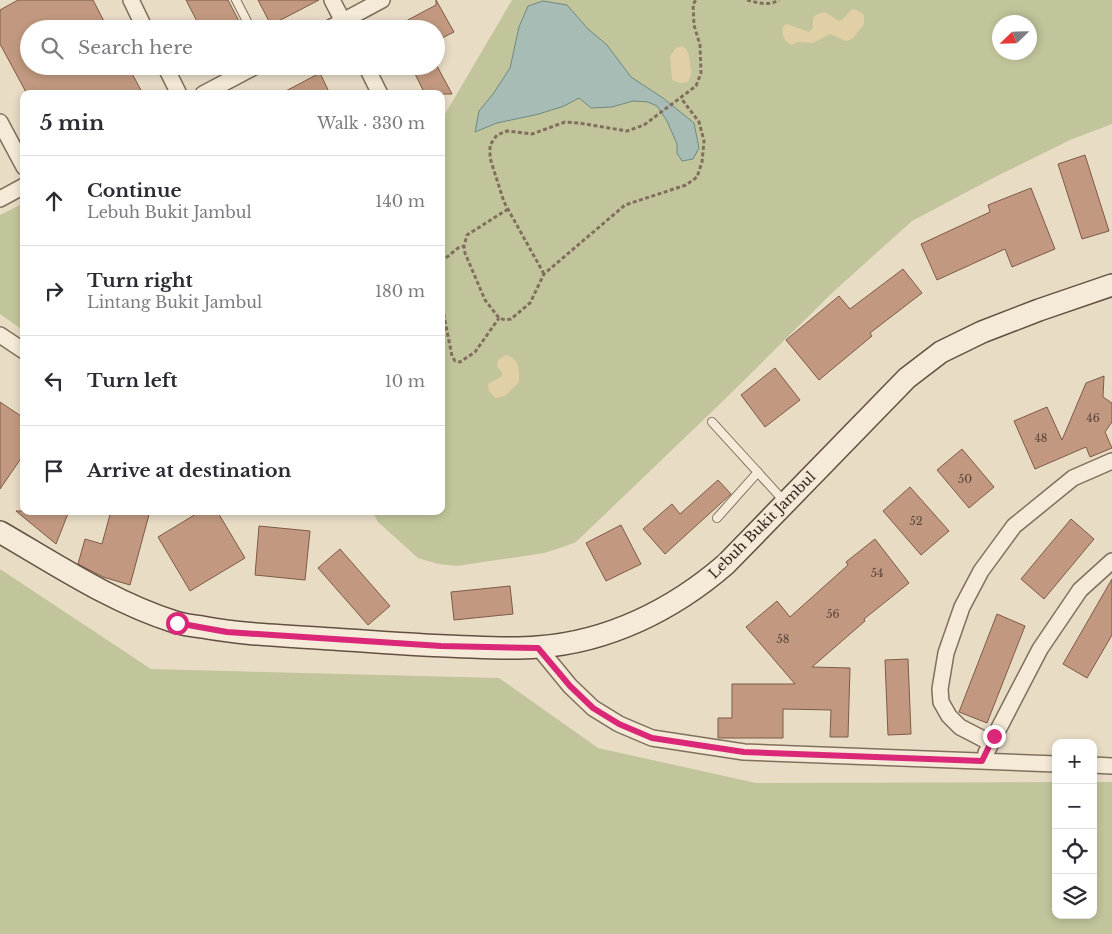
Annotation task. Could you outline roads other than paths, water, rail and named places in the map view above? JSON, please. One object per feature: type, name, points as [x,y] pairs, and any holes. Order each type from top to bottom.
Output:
[{"type":"main road","name":"Lebuh Bukit Jambul","points":[[0,532],[98,589],[138,609],[177,623],[227,632],[441,646],[538,648],[574,642],[612,632],[644,618],[701,585],[726,564],[907,378],[941,352],[982,332],[1112,285]]},
{"type":"street","points":[[130,0],[140,20]]},
{"type":"street","points":[[332,0],[342,20]]},
{"type":"street","points":[[352,20],[382,0]]},
{"type":"street","points":[[170,75],[177,90]]},
{"type":"street","points":[[211,90],[239,75]]},
{"type":"street","points":[[370,75],[378,90]]},
{"type":"street","points":[[0,122],[20,160]]},
{"type":"street","points":[[0,199],[20,188]]},
{"type":"street","points":[[0,335],[20,348]]},
{"type":"street","points":[[991,743],[960,727],[949,716],[941,702],[940,689],[946,653],[962,607],[981,570],[1014,526],[1073,478],[1112,461]]},
{"type":"street","points":[[982,761],[1040,649],[1080,590],[1112,561]]},
{"type":"street","points":[[538,648],[570,686],[593,708],[619,724],[652,738],[744,752],[1052,764]]},
{"type":"street","points":[[1097,765],[1112,766]]},
{"type":"lane","points":[[236,0],[246,20]]},
{"type":"lane","points":[[712,422],[786,502]]},
{"type":"lane","points":[[717,518],[758,472]]},
{"type":"water","points":[[543,1],[567,5],[588,29],[607,45],[631,77],[663,98],[694,123],[699,148],[693,159],[682,161],[677,153],[677,144],[667,121],[657,106],[648,102],[633,101],[612,107],[591,108],[579,98],[564,106],[539,114],[497,123],[475,132],[479,111],[510,68],[519,27],[528,6]]}]
